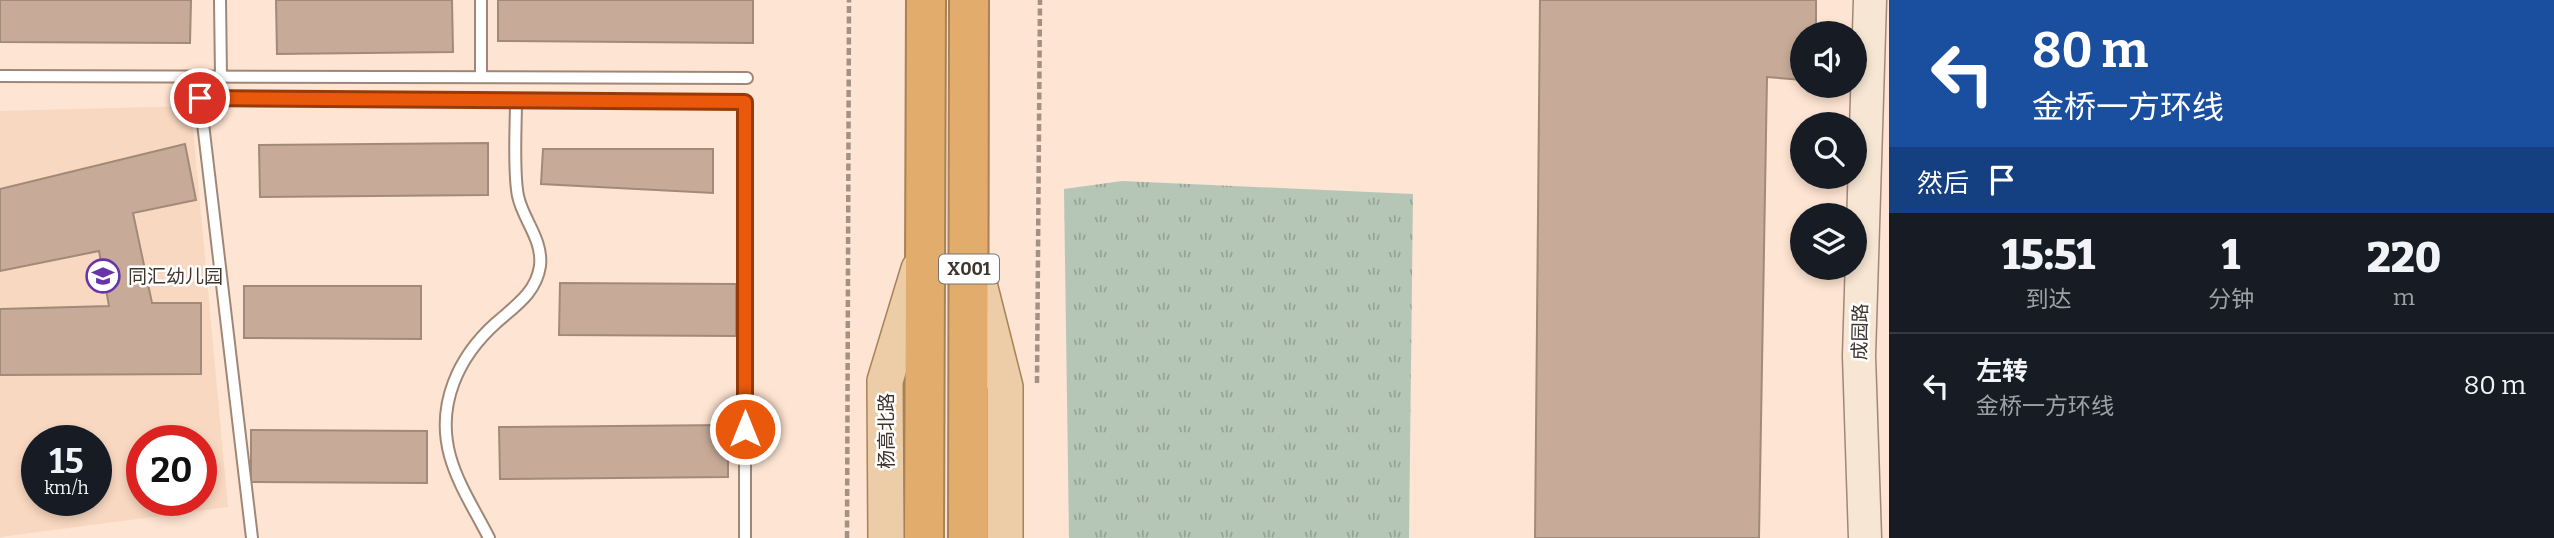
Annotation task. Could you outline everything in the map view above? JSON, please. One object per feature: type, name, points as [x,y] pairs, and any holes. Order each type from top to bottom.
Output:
[{"type":"highway","name":"杨高北路","points":[[924,538],[926,0]]},
{"type":"highway","name":"X001","points":[[968,0],[968,538]]},
{"type":"main road","name":"X001","points":[[969,244],[1005,387],[1005,538]]},
{"type":"main road","name":"杨高北路","points":[[886,538],[886,381],[926,245]]},
{"type":"street","name":"成园路","points":[[1865,538],[1859,356],[1870,0]]},
{"type":"lane","points":[[220,0],[220,77]]},
{"type":"lane","points":[[481,0],[481,77]]},
{"type":"lane","points":[[0,76],[747,78]]},
{"type":"lane","points":[[252,538],[200,98],[745,102],[745,538]]},
{"type":"lane","points":[[489,538],[450,457],[446,424],[451,386],[470,351],[530,293],[540,266],[538,244],[518,197],[516,100]]},
{"type":"path","points":[[848,538],[849,0]]},
{"type":"path","points":[[1037,386],[1040,0]]},
{"type":"shaded area","name":"同汇幼儿园","points":[[191,106],[228,507],[217,508],[217,425],[126,425],[126,516],[160,516],[0,537],[0,111]]},
{"type":"green space","points":[[1122,181],[1413,194],[1409,538],[1069,538],[1064,189]]},
{"type":"building","points":[[0,0],[191,0],[190,43],[0,42]]},
{"type":"building","points":[[276,0],[452,0],[453,52],[277,54]]},
{"type":"building","points":[[498,0],[753,0],[753,43],[498,41]]},
{"type":"building","points":[[1540,0],[1816,0],[1816,21],[1790,21],[1790,79],[1767,77],[1759,538],[1535,538]]},
{"type":"building","points":[[488,143],[488,195],[260,197],[259,145]]},
{"type":"building","points":[[185,144],[196,200],[133,213],[152,303],[201,303],[201,374],[0,375],[0,309],[109,306],[99,251],[0,271],[0,189]]},
{"type":"building","points":[[543,149],[713,149],[713,193],[541,184]]},
{"type":"building","points":[[560,283],[736,284],[736,336],[559,335]]},
{"type":"building","points":[[244,286],[421,286],[421,339],[244,338]]},
{"type":"building","points":[[728,425],[728,477],[500,479],[499,427]]},
{"type":"building","points":[[251,430],[427,431],[427,483],[251,482]]},
{"type":"place","name":"同汇幼儿园","points":[[103,276]]},
{"type":"route","points":[[200,98],[745,102],[745,429]]}]
